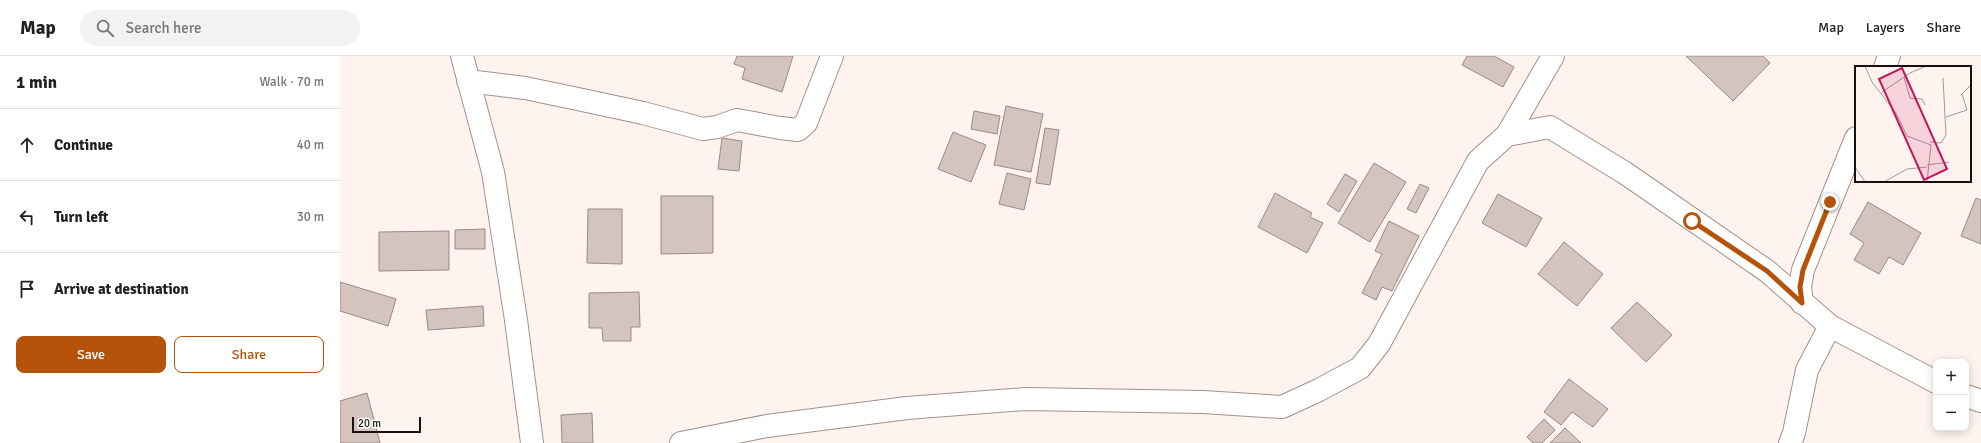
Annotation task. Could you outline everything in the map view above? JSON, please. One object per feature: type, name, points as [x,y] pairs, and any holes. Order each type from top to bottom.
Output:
[{"type":"street","points":[[462,56],[493,172],[516,320],[532,443]]},
{"type":"street","points":[[468,81],[525,88],[581,99],[643,113],[703,130],[717,128],[737,120],[798,130],[806,123],[832,56]]},
{"type":"street","points":[[681,443],[767,426],[900,409],[1025,399],[1203,402],[1282,407],[1319,390],[1360,368],[1380,344],[1478,161],[1507,135],[1553,56]]},
{"type":"street","points":[[1885,66],[1889,56]]},
{"type":"street","points":[[1507,135],[1550,127],[1625,173],[1767,271],[1830,326],[1933,380]]},
{"type":"street","points":[[1802,303],[1800,287],[1803,270],[1855,140]]},
{"type":"street","points":[[1790,443],[1794,432],[1807,370],[1830,326]]},
{"type":"street","points":[[1969,397],[1981,401]]},
{"type":"building","points":[[737,56],[793,56],[782,92],[742,79],[745,68],[734,64]]},
{"type":"building","points":[[1467,56],[1494,56],[1514,67],[1503,87],[1462,65]]},
{"type":"building","points":[[1686,56],[1763,56],[1770,63],[1733,101]]},
{"type":"building","points":[[1006,106],[1043,114],[1031,172],[994,165]]},
{"type":"building","points":[[974,111],[1000,116],[997,134],[971,129]]},
{"type":"building","points":[[1045,128],[1059,130],[1050,185],[1036,183]]},
{"type":"building","points":[[953,132],[986,145],[971,182],[938,169]]},
{"type":"building","points":[[722,138],[742,141],[739,171],[718,169]]},
{"type":"building","points":[[1374,163],[1406,182],[1370,242],[1338,223]]},
{"type":"building","points":[[1007,173],[1031,179],[1024,210],[999,204]]},
{"type":"building","points":[[1345,174],[1357,181],[1339,212],[1327,204]]},
{"type":"building","points":[[1420,184],[1429,188],[1416,213],[1407,209]]},
{"type":"building","points":[[1275,193],[1312,213],[1310,217],[1323,223],[1307,253],[1258,227]]},
{"type":"building","points":[[1498,194],[1542,218],[1526,247],[1482,223]]},
{"type":"building","points":[[661,196],[713,196],[713,253],[661,254]]},
{"type":"building","points":[[1976,198],[1981,200],[1981,244],[1961,236]]},
{"type":"building","points":[[1868,202],[1921,233],[1903,265],[1889,257],[1879,274],[1854,260],[1864,243],[1850,234]]},
{"type":"building","points":[[588,209],[622,209],[622,264],[587,263]]},
{"type":"building","points":[[1389,221],[1419,236],[1392,291],[1382,287],[1376,300],[1362,293],[1382,254],[1375,251]]},
{"type":"building","points":[[485,229],[485,249],[455,249],[455,230]]},
{"type":"building","points":[[449,231],[449,270],[379,271],[379,232]]},
{"type":"building","points":[[1564,242],[1603,274],[1577,306],[1538,274]]},
{"type":"building","points":[[340,282],[396,299],[388,326],[340,311]]},
{"type":"building","points":[[639,292],[640,327],[631,327],[631,341],[603,341],[602,328],[589,328],[589,293]]},
{"type":"building","points":[[1637,302],[1672,335],[1646,362],[1611,328]]},
{"type":"building","points":[[483,306],[484,326],[428,330],[426,310]]},
{"type":"building","points":[[1569,379],[1608,409],[1593,427],[1572,412],[1561,425],[1544,412]]},
{"type":"building","points":[[367,393],[380,443],[340,443],[340,401]]},
{"type":"building","points":[[592,413],[593,443],[562,443],[561,415]]},
{"type":"building","points":[[1544,419],[1555,430],[1542,443],[1533,443],[1527,437]]},
{"type":"building","points":[[1565,428],[1581,443],[1550,443]]},
{"type":"route","points":[[1692,221],[1767,271],[1802,303],[1800,287],[1803,270],[1830,202]]}]
